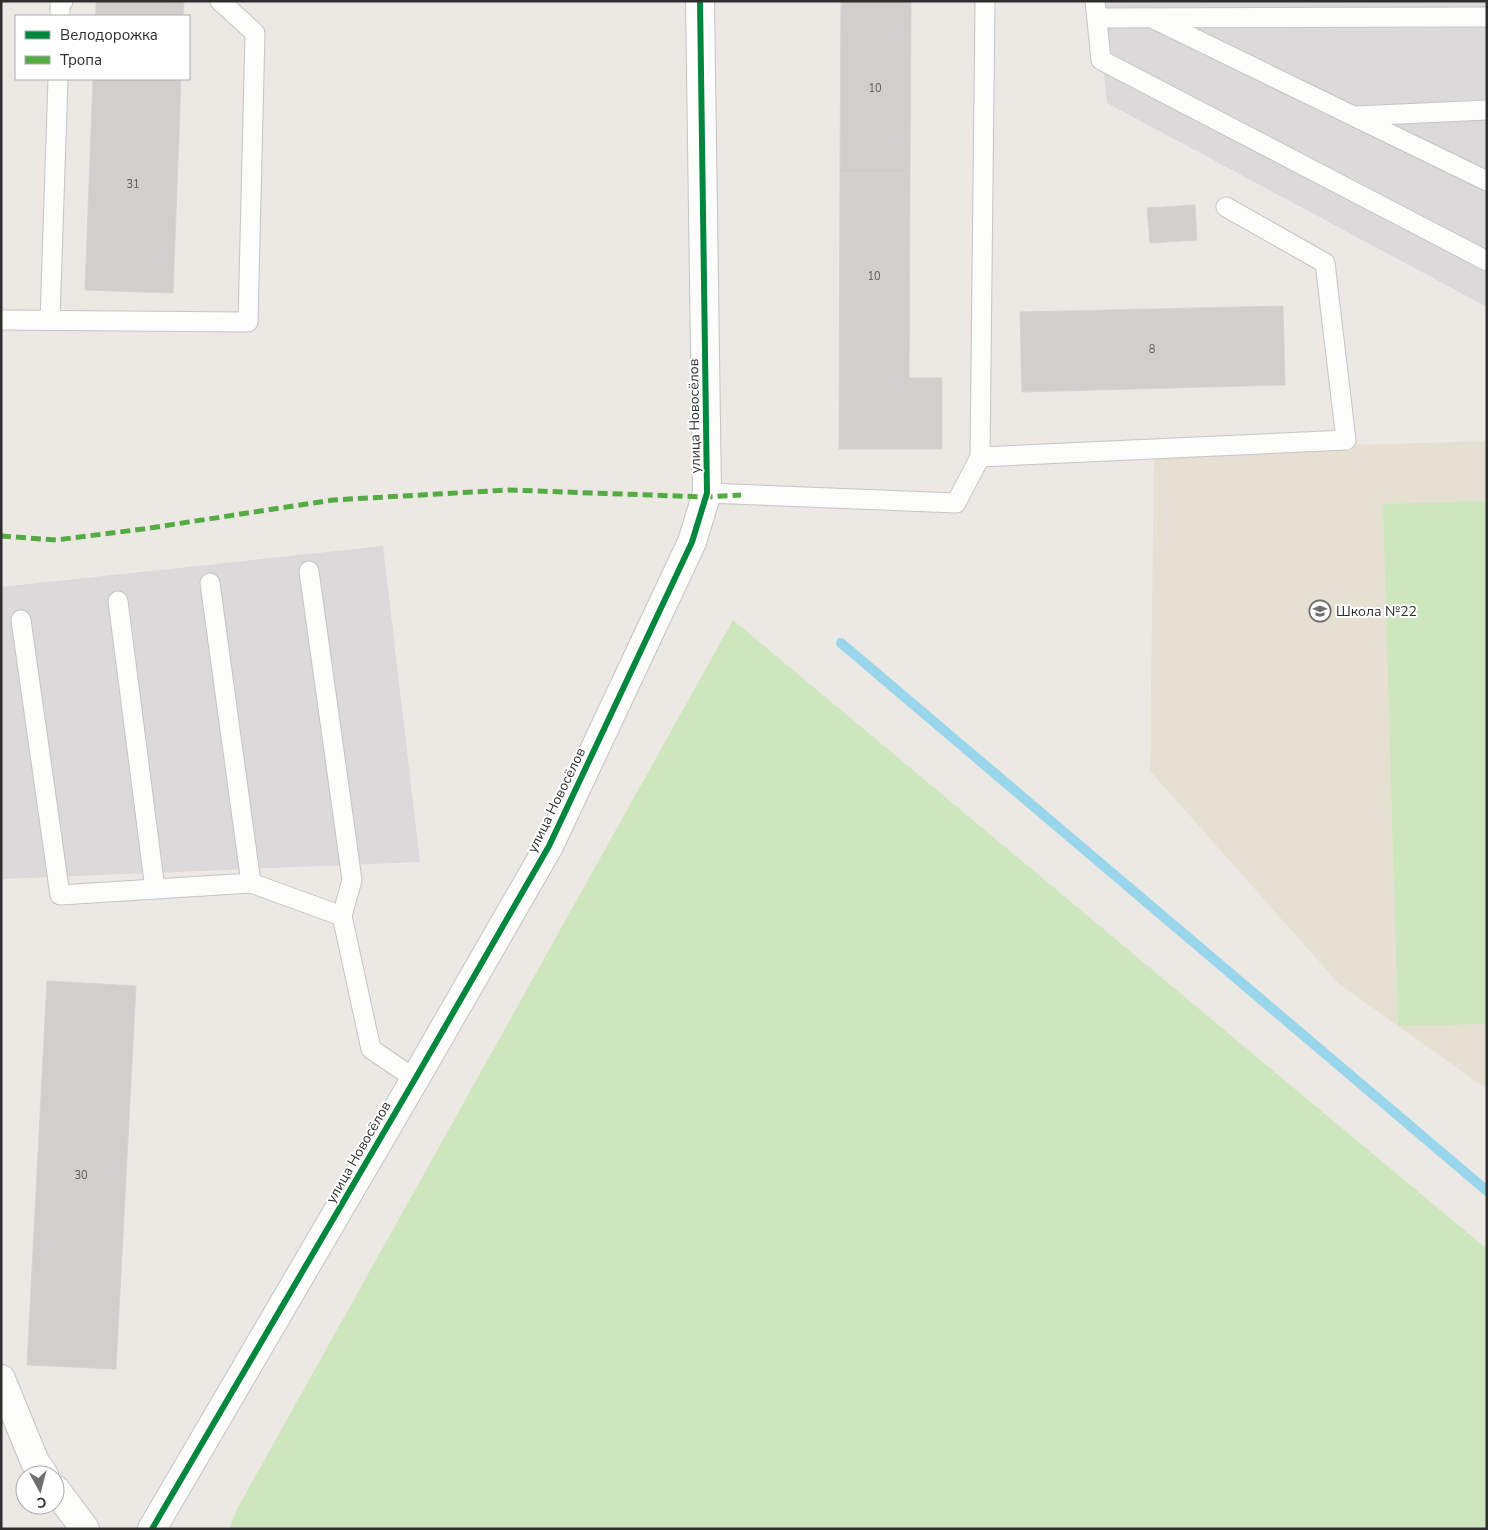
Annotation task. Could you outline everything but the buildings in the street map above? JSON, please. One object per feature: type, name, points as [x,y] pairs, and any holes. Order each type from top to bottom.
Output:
[{"type":"street","name":"улица Новосёлов","points":[[152,1529],[549,846],[692,542],[708,493],[700,1]]},
{"type":"street","points":[[1,1379],[37,1465]]},
{"type":"street","points":[[65,1502],[85,1529]]},
{"type":"lane","points":[[60,15],[60,4],[63,1]]},
{"type":"lane","points":[[1,320],[248,322],[255,33],[220,1]]},
{"type":"lane","points":[[708,493],[956,503],[980,457],[985,1]]},
{"type":"lane","points":[[1487,17],[1153,18],[1096,10],[1101,60],[1487,261]]},
{"type":"lane","points":[[1153,18],[1487,181]]},
{"type":"lane","points":[[50,320],[58,80]]},
{"type":"lane","points":[[1353,116],[1487,110]]},
{"type":"lane","points":[[980,457],[1346,440],[1325,263],[1226,207]]},
{"type":"lane","points":[[309,571],[352,880],[342,916],[371,1049],[415,1078]]},
{"type":"lane","points":[[210,583],[251,884]]},
{"type":"lane","points":[[118,601],[155,889]]},
{"type":"lane","points":[[21,620],[60,895],[251,884],[342,916]]},
{"type":"shaded area","points":[[1096,1],[1487,1],[1487,307],[1107,103]]},
{"type":"shaded area","name":"Школа №22","points":[[1487,441],[1487,1089],[1339,984],[1150,771],[1154,451]]},
{"type":"shaded area","points":[[383,546],[420,862],[1,879],[1,587]]},
{"type":"green space","points":[[1487,501],[1487,1024],[1398,1026],[1383,504]]},
{"type":"green space","points":[[733,620],[1487,1249],[1487,1529],[229,1529],[237,1509]]},
{"type":"waterway","points":[[841,643],[1487,1191]]},
{"type":"marked path","points":[[1,536],[56,540],[143,529],[333,500],[508,490],[706,497],[741,495]]},
{"type":"cycle path","points":[[152,1529],[549,846],[692,542],[707,493],[700,1]]},
{"type":"place","name":"Школа №22","points":[[1320,611]]}]
